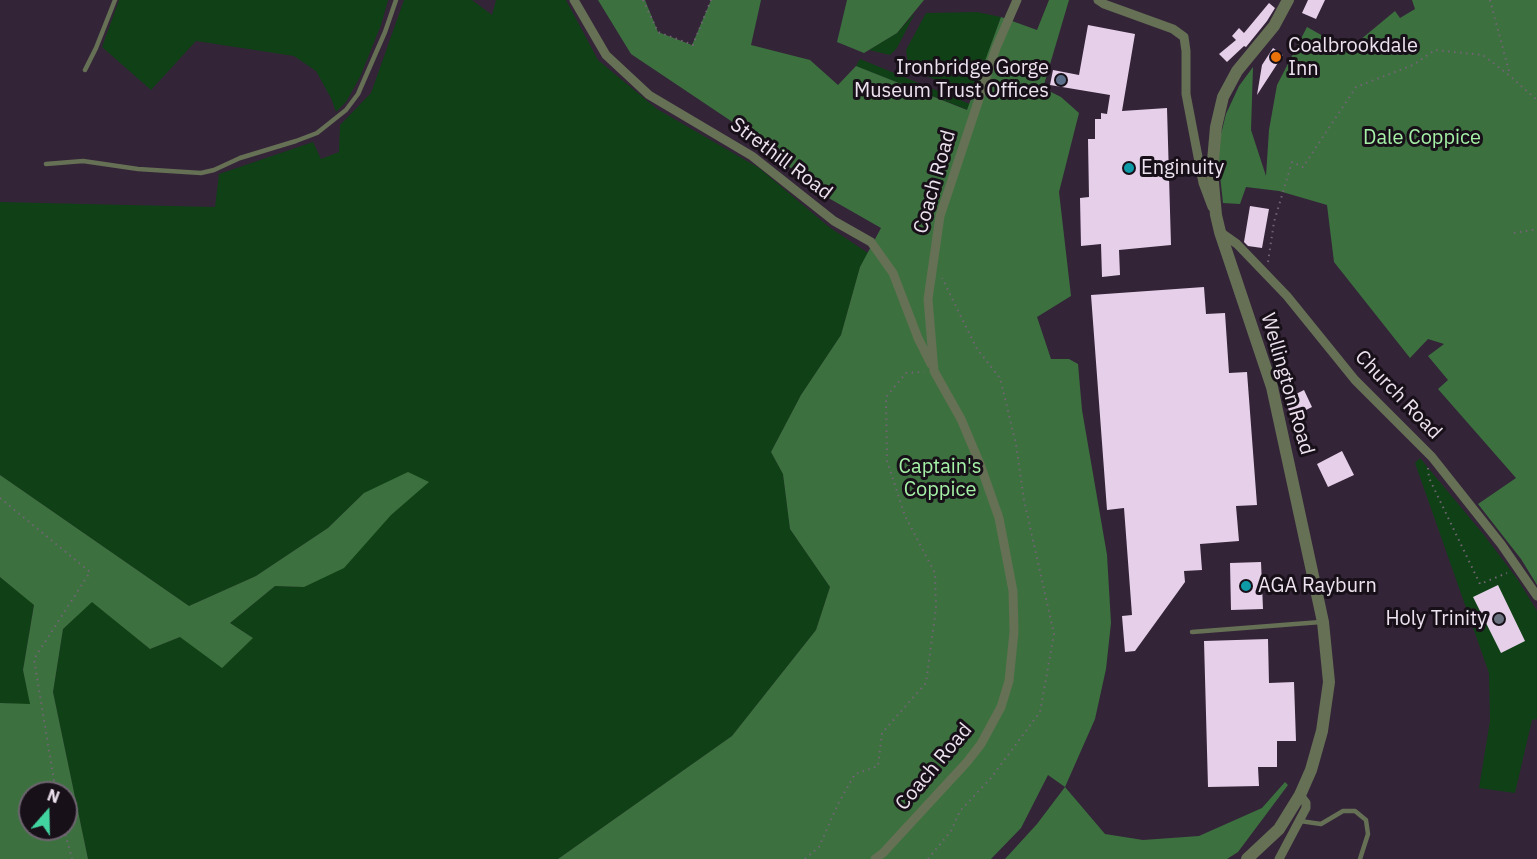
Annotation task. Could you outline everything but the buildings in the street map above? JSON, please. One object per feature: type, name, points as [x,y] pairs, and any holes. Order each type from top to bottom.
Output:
[{"type":"street","name":"Strethill Road","points":[[574,0],[606,55],[649,95],[752,156],[834,221],[871,242],[893,273],[918,338],[934,371]]},
{"type":"street","name":"Coach Road","points":[[875,859],[883,853],[981,744],[1001,707],[1009,681],[1014,632],[1013,591],[999,519],[961,419],[934,371],[928,299],[940,216],[996,48],[1017,0]]},
{"type":"street","points":[[1098,0],[1173,29],[1184,38],[1186,94],[1203,183],[1216,215]]},
{"type":"street","name":"Wellington Road","points":[[1248,859],[1279,829],[1300,795],[1311,770],[1327,700],[1329,667],[1323,622],[1272,387],[1220,232],[1212,172],[1213,149],[1223,98],[1237,71],[1274,26],[1288,0]]},
{"type":"street","name":"Church Road","points":[[1220,232],[1229,237],[1266,274],[1308,320],[1355,380],[1425,450],[1501,544],[1537,596]]},
{"type":"street","points":[[1279,859],[1300,821],[1306,803],[1300,795]]},
{"type":"lane","points":[[85,70],[115,0]]},
{"type":"lane","points":[[46,164],[83,160],[138,169],[201,173],[317,132],[328,126],[346,110],[358,94],[396,0]]},
{"type":"lane","points":[[1192,632],[1323,622]]},
{"type":"lane","points":[[1300,821],[1321,824],[1342,811],[1355,811],[1366,820],[1368,834],[1360,859]]},
{"type":"path","points":[[643,0],[658,32],[693,45],[711,0]]},
{"type":"path","points":[[1490,0],[1510,76]]},
{"type":"path","points":[[1266,274],[1274,222],[1292,162],[1303,167],[1356,87],[1413,65],[1436,50],[1483,55],[1537,100]]},
{"type":"path","points":[[1514,232],[1537,229]]},
{"type":"path","points":[[805,859],[819,847],[837,804],[855,774],[878,766],[882,733],[926,683],[936,608],[935,573],[905,516],[886,461],[886,397],[906,373],[934,371]]},
{"type":"path","points":[[1425,450],[1429,478],[1480,584],[1509,572]]},
{"type":"path","points":[[0,498],[90,572],[34,659],[54,781]]},
{"type":"path","points":[[67,841],[72,859]]},
{"type":"green space","points":[[119,0],[388,0],[381,25],[360,77],[346,102],[336,112],[316,71],[294,56],[196,41],[151,90],[102,47]]},
{"type":"green space","points":[[404,0],[472,0],[492,15],[496,0],[566,0],[598,60],[657,109],[759,168],[829,227],[868,253],[860,267],[841,335],[801,395],[771,452],[783,474],[790,529],[830,587],[816,630],[732,736],[558,859],[88,859],[78,811],[78,781],[72,781],[53,692],[63,629],[92,601],[150,649],[180,637],[253,638],[230,623],[275,586],[304,587],[428,482],[364,493],[328,528],[256,576],[189,606],[0,475],[0,202],[215,207],[219,174],[313,142],[321,159],[339,152],[340,125],[371,93]]},
{"type":"green space","name":"Captain's Coppice","points":[[598,0],[645,0],[658,32],[692,45],[711,0],[761,0],[751,45],[810,60],[838,85],[856,66],[967,110],[1001,17],[1037,30],[1049,0],[1069,0],[1043,88],[1061,97],[1079,113],[1059,192],[1071,296],[1037,317],[1051,359],[1069,359],[1078,364],[1082,410],[1107,555],[1111,623],[1106,669],[1095,719],[1065,787],[1048,775],[1021,828],[991,859],[558,859],[732,736],[816,630],[830,587],[790,529],[783,474],[771,452],[801,395],[841,335],[860,267],[881,228],[825,196],[743,129],[631,54]]},
{"type":"green space","points":[[847,0],[924,0],[897,33],[864,53],[837,42]]},
{"type":"green space","name":"Dale Coppice","points":[[1412,0],[1537,0],[1537,585],[1521,559],[1478,504],[1516,478],[1438,389],[1448,380],[1428,356],[1444,344],[1428,339],[1410,358],[1334,262],[1327,205],[1279,191],[1246,187],[1240,204],[1223,203],[1218,157],[1221,134],[1226,114],[1239,86],[1253,67],[1251,130],[1266,176],[1269,130],[1277,85],[1307,27],[1348,50],[1395,11],[1400,18],[1415,9]]},
{"type":"green space","points":[[977,12],[1001,17],[973,95],[909,69],[906,50],[926,13]]},
{"type":"green space","points":[[915,13],[897,48],[890,55],[869,50],[897,33]]},
{"type":"green space","points":[[860,59],[970,104],[968,110],[856,66]]},
{"type":"green space","points":[[1420,458],[1484,535],[1518,580],[1537,611],[1537,719],[1532,720],[1515,793],[1479,788],[1490,721],[1489,673],[1415,463]]},
{"type":"green space","points":[[408,472],[429,482],[391,515],[344,568],[304,587],[275,586],[230,623],[253,638],[222,668],[180,637],[150,649],[92,602],[63,629],[53,692],[72,781],[18,781],[18,841],[78,841],[78,811],[88,859],[0,859],[0,703],[30,704],[23,670],[34,605],[0,577],[0,475],[189,606],[256,576],[328,528],[364,493]]},
{"type":"green space","points":[[0,577],[34,604],[23,670],[31,705],[0,703]]},
{"type":"green space","points":[[1285,782],[1288,785],[1238,852],[1227,859],[1005,859],[1037,824],[1065,787],[1105,834],[1143,840],[1199,836],[1262,808]]},
{"type":"place","name":"Coalbrookdale Inn","points":[[1276,57]]},
{"type":"place","name":"Ironbridge Gorge Museum Trust Offices","points":[[1061,80]]},
{"type":"place","name":"Enginuity","points":[[1129,168]]},
{"type":"place","name":"AGA Rayburn","points":[[1246,586]]},
{"type":"place","name":"Holy Trinity","points":[[1499,619]]}]
